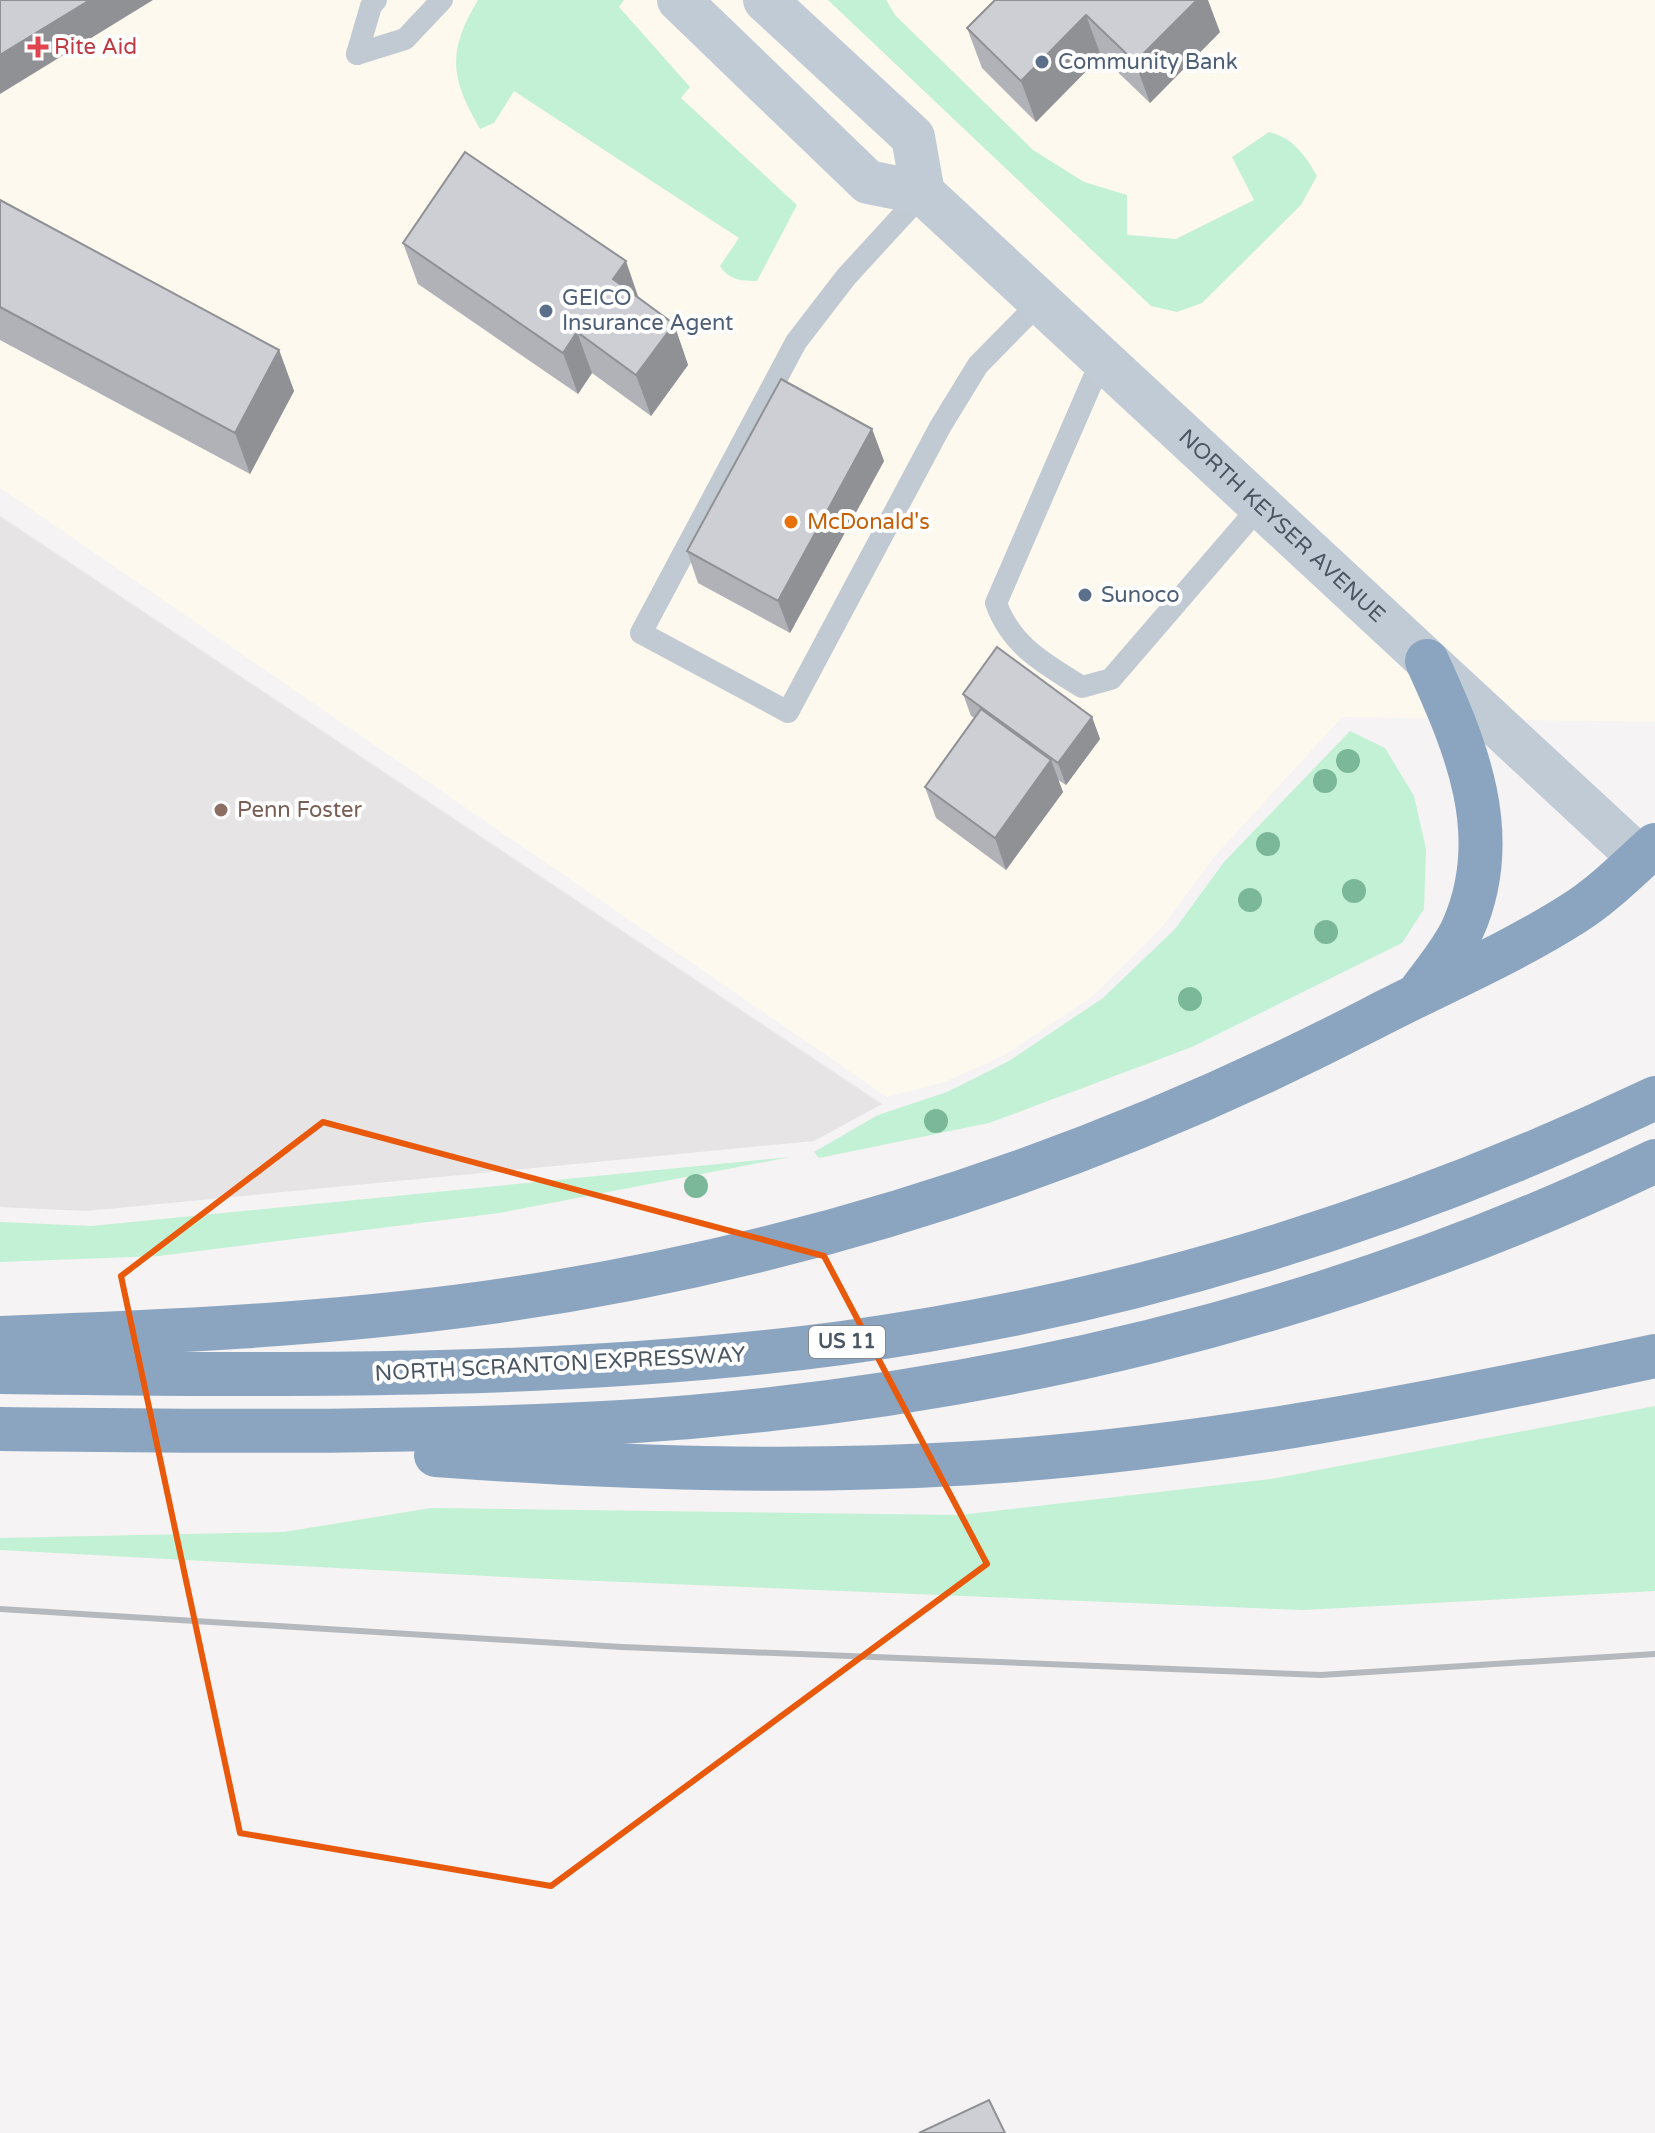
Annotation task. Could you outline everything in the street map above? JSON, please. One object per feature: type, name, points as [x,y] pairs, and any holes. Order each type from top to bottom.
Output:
[{"type":"highway","points":[[1418,994],[1462,930],[1475,897],[1481,857],[1481,811],[1472,768],[1427,661]]},
{"type":"highway","points":[[0,1338],[174,1332],[383,1315],[591,1285],[795,1241],[1009,1177],[1230,1089],[1573,914],[1647,852]]},
{"type":"highway","name":"NORTH SCRANTON EXPRESSWAY","points":[[0,1372],[290,1375],[508,1371],[733,1356],[930,1329],[1080,1299],[1301,1240],[1517,1160],[1655,1098]]},
{"type":"highway","points":[[0,1429],[396,1431],[625,1422],[852,1399],[969,1380],[1092,1355],[1319,1295],[1525,1218],[1655,1161]]},
{"type":"highway","points":[[95,1430],[604,1467],[730,1470],[973,1463],[1204,1439],[1417,1403],[1655,1356]]},
{"type":"main road","points":[[679,0],[868,182],[923,193],[913,137],[765,0]]},
{"type":"main road","name":"NORTH KEYSER AVENUE","points":[[923,193],[1427,661],[1647,852]]},
{"type":"lane","points":[[376,0],[371,6],[357,54],[405,39],[442,0]]},
{"type":"lane","points":[[923,193],[846,277],[796,342],[641,633],[788,712],[940,427],[978,365],[1040,302]]},
{"type":"lane","points":[[1102,359],[996,603],[1004,625],[1031,656],[1082,687],[1111,679],[1260,506]]},
{"type":"highlighted area","points":[[323,1122],[824,1256],[987,1564],[551,1886],[240,1833],[121,1276]]},
{"type":"shaded area","points":[[0,0],[478,0],[464,25],[494,123],[514,91],[740,239],[725,274],[741,281],[757,280],[796,205],[680,98],[689,86],[619,7],[624,0],[828,0],[1151,306],[1317,176],[1307,159],[1286,136],[1255,200],[1176,239],[1126,234],[1127,195],[1084,182],[1033,150],[895,15],[886,0],[1655,0],[1655,722],[1342,717],[1214,857],[1164,925],[1093,996],[1003,1056],[942,1083],[887,1097],[0,488]]},
{"type":"shaded area","name":"Penn Foster","points":[[0,516],[882,1104],[814,1141],[86,1211],[0,1207]]},
{"type":"green space","points":[[478,0],[624,0],[619,7],[690,87],[681,98],[797,205],[757,281],[736,279],[720,266],[739,238],[514,91],[494,123],[480,129],[463,94],[456,64],[461,35]]},
{"type":"green space","points":[[828,0],[886,0],[895,15],[1033,150],[1084,182],[1127,195],[1127,235],[1176,239],[1254,200],[1232,157],[1269,132],[1285,138],[1298,148],[1317,176],[1301,205],[1202,303],[1177,312],[1151,306]]},
{"type":"green space","points":[[1350,731],[1385,748],[1414,796],[1426,849],[1424,909],[1402,943],[1192,1047],[989,1123],[819,1158],[814,1152],[878,1115],[947,1092],[1009,1061],[1103,998],[1175,929],[1224,862]]},
{"type":"green space","points":[[790,1157],[499,1213],[159,1256],[0,1262],[0,1222],[91,1226]]},
{"type":"green space","points":[[1655,1406],[1655,1591],[1303,1610],[525,1578],[0,1550],[0,1538],[284,1532],[431,1508],[959,1515],[1271,1479]]},
{"type":"building","points":[[0,0],[90,0],[0,55]]},
{"type":"building","points":[[995,0],[1197,0],[1135,62],[1086,15],[1021,81],[967,28]]},
{"type":"building","name":"GEICO Insurance Agent","points":[[465,152],[626,261],[613,279],[674,324],[636,375],[577,332],[563,353],[403,243]]},
{"type":"building","points":[[0,200],[279,350],[235,433],[0,307]]},
{"type":"building","name":"McDonald's","points":[[781,379],[872,429],[778,601],[687,551]]},
{"type":"building","points":[[997,647],[1092,717],[1058,763],[963,694]]},
{"type":"building","points":[[981,709],[1051,760],[995,838],[925,787]]},
{"type":"building","points":[[989,2100],[1005,2133],[919,2133]]},
{"type":"railway","points":[[0,1609],[622,1647],[1321,1675],[1655,1654]]},
{"type":"place","name":"Rite Aid","points":[[38,47]]},
{"type":"place","name":"Community Bank","points":[[1042,62]]},
{"type":"place","name":"GEICO Insurance Agent","points":[[546,311]]},
{"type":"place","name":"McDonald's","points":[[791,522]]},
{"type":"place","name":"Sunoco","points":[[1085,595]]},
{"type":"place","name":"Penn Foster","points":[[221,810]]}]
